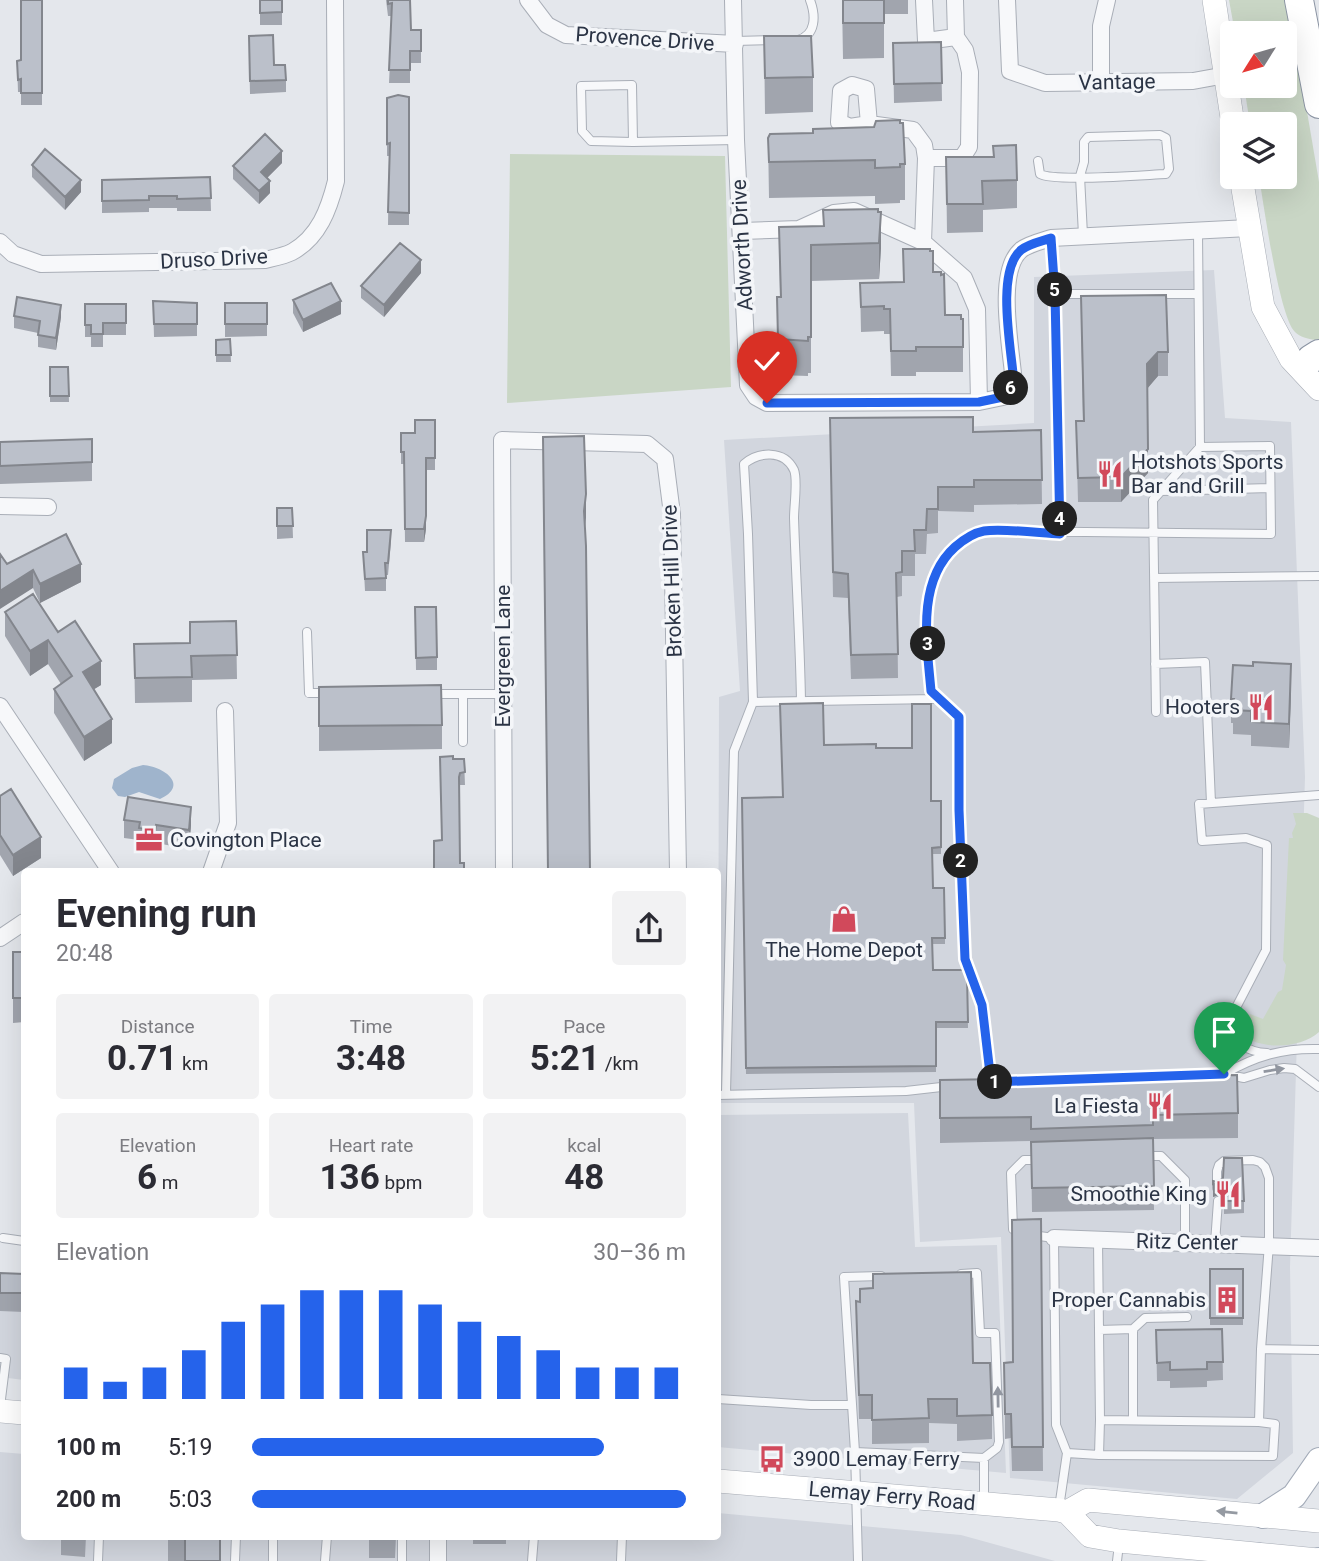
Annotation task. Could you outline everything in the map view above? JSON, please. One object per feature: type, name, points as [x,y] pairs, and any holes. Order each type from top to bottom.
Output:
[{"type":"highway","points":[[1299,0],[1319,104]]},
{"type":"main road","points":[[1214,0],[1220,38]]},
{"type":"main road","points":[[1243,189],[1263,307],[1291,359],[1319,389]]},
{"type":"main road","points":[[1280,340],[1301,356],[1316,358]]},
{"type":"main road","points":[[0,1409],[21,1412]]},
{"type":"main road","points":[[1263,1516],[1294,1496],[1319,1460]]},
{"type":"main road","name":"Lemay Ferry Road","points":[[721,1481],[1063,1511],[1088,1500],[1319,1521]]},
{"type":"main road","points":[[1063,1511],[1090,1536],[1118,1551],[1165,1549],[1194,1555],[1319,1560]]},
{"type":"street","name":"Druso Drive","points":[[0,242],[13,254],[41,264],[265,260],[292,252],[314,233],[329,208],[336,181],[335,0]]},
{"type":"street","name":"Provence Drive","points":[[528,0],[547,25],[566,34],[735,43]]},
{"type":"street","name":"Adworth Drive","points":[[733,0],[748,385],[755,397],[767,403],[979,402],[1003,397],[1014,384],[1006,287],[1013,260],[1022,249],[1051,238],[1083,235],[1249,228]]},
{"type":"street","points":[[923,0],[926,41],[956,37]]},
{"type":"street","points":[[926,158],[962,158],[968,147],[970,72],[965,50],[956,37],[955,0]]},
{"type":"street","name":"Vantage","points":[[1007,0],[1010,71],[1045,83],[1193,81],[1220,76]]},
{"type":"street","points":[[1101,84],[1101,26],[1107,0]]},
{"type":"street","points":[[869,124],[913,130],[924,145],[926,158],[923,242]]},
{"type":"street","points":[[742,231],[799,229],[834,214],[854,211],[923,242],[964,278],[976,309],[979,402]]},
{"type":"street","name":"Evergreen Lane","points":[[502,440],[504,868]]},
{"type":"street","name":"Broken Hill Drive","points":[[502,440],[648,444],[665,459],[672,514],[678,868]]},
{"type":"street","points":[[0,506],[48,508]]},
{"type":"street","points":[[0,706],[105,868]]},
{"type":"street","points":[[212,868],[228,823],[225,711]]},
{"type":"street","points":[[0,938],[21,924]]},
{"type":"street","name":"Ritz Center","points":[[1054,1237],[1319,1248]]},
{"type":"street","points":[[438,1540],[438,1561]]},
{"type":"lane","points":[[735,43],[802,40],[810,35],[814,28],[810,0]]},
{"type":"lane","points":[[633,142],[632,85],[581,86],[582,131],[591,141],[633,142],[737,140]]},
{"type":"lane","points":[[1038,161],[1040,174],[1046,177],[1080,176],[1166,174],[1169,169],[1166,138],[1160,135],[1088,137],[1084,142],[1084,162],[1080,176],[1083,235]]},
{"type":"lane","points":[[1156,712],[1153,499],[1200,447],[1198,232]]},
{"type":"lane","points":[[1051,238],[1055,294],[1060,534]]},
{"type":"lane","points":[[1055,294],[1198,294]]},
{"type":"lane","points":[[991,1082],[982,1005],[965,959],[959,810],[959,717],[931,691],[927,601],[934,576],[947,555],[964,540],[983,531],[1060,534],[1271,534],[1270,446],[1200,447]]},
{"type":"lane","points":[[801,701],[795,472],[785,458],[769,454],[752,457],[744,464],[753,702],[734,751],[722,1095],[906,1091],[954,1086]]},
{"type":"lane","points":[[1161,491],[1270,488]]},
{"type":"lane","points":[[1154,578],[1319,576]]},
{"type":"lane","points":[[306,632],[309,693],[334,693]]},
{"type":"lane","points":[[1155,664],[1205,662],[1211,803]]},
{"type":"lane","points":[[424,694],[503,694]]},
{"type":"lane","points":[[463,694],[463,742]]},
{"type":"lane","points":[[753,702],[937,699]]},
{"type":"lane","points":[[1224,1074],[1223,1051],[1227,1025],[1266,950],[1267,845],[1246,838],[1202,841],[1199,804],[1314,795],[1319,804]]},
{"type":"lane","points":[[1227,1025],[1245,1048],[1268,1053]]},
{"type":"lane","points":[[1224,1074],[1268,1053],[1283,1049],[1319,1049]]},
{"type":"lane","points":[[1118,1077],[1224,1074],[1244,1078],[1270,1070],[1295,1069],[1319,1087]]},
{"type":"lane","points":[[979,1083],[1005,1081]]},
{"type":"lane","points":[[1134,1157],[1161,1156],[1185,1180],[1185,1241]]},
{"type":"lane","points":[[1052,1160],[1024,1160],[1011,1172],[1013,1234],[1054,1237],[1056,1425],[1067,1453],[1063,1511]]},
{"type":"lane","points":[[1217,1188],[1217,1171],[1224,1161],[1260,1162],[1269,1178],[1269,1244],[1254,1424]]},
{"type":"lane","points":[[1215,1243],[1218,1201]]},
{"type":"lane","points":[[3,1238],[21,1241]]},
{"type":"lane","points":[[1098,1240],[1099,1455]]},
{"type":"lane","points":[[855,1452],[984,1458],[997,1448],[998,1377],[995,1333],[980,1333],[977,1273],[950,1274]]},
{"type":"lane","points":[[858,1561],[855,1452],[844,1277],[897,1275]]},
{"type":"lane","points":[[1099,1330],[1133,1329],[1145,1318],[1187,1317]]},
{"type":"lane","points":[[1128,1422],[1133,1329]]},
{"type":"lane","points":[[1261,1349],[1319,1350]]},
{"type":"lane","points":[[0,1358],[6,1359],[0,1409]]},
{"type":"lane","points":[[721,1399],[852,1405]]},
{"type":"lane","points":[[1067,1453],[1099,1455],[1182,1452],[1273,1456],[1275,1424],[1163,1424],[1100,1420]]},
{"type":"lane","points":[[984,1458],[984,1504]]},
{"type":"lane","points":[[98,1561],[100,1540]]},
{"type":"lane","points":[[236,1540],[236,1561]]},
{"type":"lane","points":[[273,1540],[273,1561]]},
{"type":"lane","points":[[325,1561],[327,1540]]},
{"type":"lane","points":[[402,1540],[402,1561]]},
{"type":"lane","points":[[532,1561],[534,1540]]},
{"type":"lane","points":[[621,1561],[622,1540]]},
{"type":"shaded area","points":[[1214,270],[1225,418],[1291,422],[1305,777],[1290,1267],[1293,1453],[1237,1499],[1010,1478],[1001,1237],[920,1242],[914,1103],[721,1103],[719,697],[740,691],[724,440],[1034,423],[1034,277]]},
{"type":"shaded area","points":[[908,1113],[915,1247],[997,1245],[1006,1473],[721,1447],[721,1115]]},
{"type":"shaded area","points":[[0,1281],[21,1283],[21,1380],[0,1377]]},
{"type":"shaded area","points":[[0,1452],[21,1454],[21,1540],[721,1540],[721,1513],[961,1535],[1055,1561],[0,1561]]},
{"type":"green space","points":[[1229,0],[1288,0],[1292,21],[1233,21]]},
{"type":"green space","points":[[1297,53],[1319,182],[1319,339],[1304,338],[1295,332],[1289,322],[1278,283],[1261,189],[1297,189],[1297,112],[1248,112],[1246,98],[1297,98]]},
{"type":"green space","points":[[510,154],[725,156],[731,387],[507,403]]},
{"type":"green space","points":[[1293,813],[1307,813],[1319,818],[1319,1032],[1293,1044],[1262,1044],[1245,1037],[1245,1025],[1250,1014],[1263,1019],[1278,992],[1282,990],[1286,965],[1283,960],[1289,838],[1293,838],[1296,824]]},
{"type":"water","points":[[143,765],[159,769],[171,778],[173,788],[169,794],[160,799],[139,792],[125,797],[118,796],[112,788],[114,779]]},
{"type":"building","points":[[21,0],[42,0],[42,93],[21,93],[21,79],[18,80],[17,61],[21,60]]},
{"type":"building","points":[[260,0],[282,0],[282,12],[260,13]]},
{"type":"building","points":[[388,0],[410,0],[411,30],[421,30],[421,51],[410,51],[410,70],[389,70],[392,3],[388,4]]},
{"type":"building","points":[[843,0],[884,0],[884,23],[843,23]]},
{"type":"building","points":[[273,35],[274,65],[285,65],[286,80],[250,81],[249,36]]},
{"type":"building","points":[[764,36],[811,36],[813,77],[765,78]]},
{"type":"building","points":[[941,42],[942,83],[894,84],[893,43]]},
{"type":"building","points":[[398,95],[409,97],[409,213],[388,212],[390,143],[387,144],[387,98]]},
{"type":"building","points":[[900,120],[900,123],[903,123],[905,164],[900,164],[900,167],[875,168],[875,160],[769,162],[770,134],[813,133],[813,129],[874,127],[876,121]]},
{"type":"building","points":[[265,134],[282,151],[261,172],[270,181],[259,191],[233,166]]},
{"type":"building","points":[[1016,145],[1017,180],[982,181],[983,204],[947,204],[946,157],[994,157],[993,146]]},
{"type":"building","points":[[45,149],[81,180],[65,197],[32,165]]},
{"type":"building","points":[[210,177],[211,198],[149,196],[149,200],[102,201],[102,180]]},
{"type":"building","points":[[878,209],[878,212],[881,212],[879,243],[811,245],[811,337],[808,337],[808,341],[778,339],[777,297],[781,297],[779,227],[824,226],[823,210]]},
{"type":"building","points":[[400,243],[421,260],[384,305],[361,286]]},
{"type":"building","points":[[903,249],[933,251],[933,272],[944,274],[945,315],[961,315],[963,319],[963,347],[916,347],[916,351],[891,351],[890,309],[884,309],[884,306],[861,307],[860,283],[904,282]]},
{"type":"building","points":[[331,283],[341,301],[303,320],[293,300]]},
{"type":"building","points":[[1166,295],[1168,352],[1158,352],[1147,364],[1148,449],[1121,477],[1078,478],[1076,421],[1084,421],[1081,296]]},
{"type":"building","points":[[17,297],[61,305],[56,338],[38,335],[40,321],[14,316]]},
{"type":"building","points":[[153,301],[197,303],[197,324],[154,324]]},
{"type":"building","points":[[225,303],[267,303],[267,324],[225,324]]},
{"type":"building","points":[[85,304],[126,304],[126,323],[103,323],[103,334],[91,334],[91,325],[85,325]]},
{"type":"building","points":[[230,339],[231,355],[216,355],[216,340]]},
{"type":"building","points":[[50,367],[68,367],[69,396],[50,396]]},
{"type":"building","points":[[973,417],[973,432],[1041,430],[1042,480],[974,480],[974,487],[938,487],[938,509],[927,509],[926,530],[914,530],[915,551],[902,551],[902,572],[896,573],[898,654],[851,655],[848,574],[833,572],[830,418]]},
{"type":"building","points":[[415,420],[435,420],[435,458],[426,458],[424,529],[405,529],[404,452],[401,452],[401,433],[415,433]]},
{"type":"building","points":[[584,436],[590,868],[548,868],[543,437]]},
{"type":"building","points":[[92,439],[92,462],[0,466],[0,442]]},
{"type":"building","points":[[277,508],[292,508],[293,526],[277,526]]},
{"type":"building","points":[[367,530],[391,530],[388,563],[385,563],[386,578],[365,579],[363,552],[367,552]]},
{"type":"building","points":[[66,534],[81,564],[40,584],[33,570],[0,591],[0,554],[7,564]]},
{"type":"building","points":[[33,594],[58,632],[75,621],[101,661],[83,672],[112,719],[84,737],[54,689],[72,676],[48,640],[30,651],[5,612]]},
{"type":"building","points":[[415,607],[436,607],[437,657],[416,658]]},
{"type":"building","points":[[236,621],[237,655],[191,656],[192,677],[135,678],[134,644],[190,643],[190,622]]},
{"type":"building","points":[[1253,662],[1291,664],[1289,724],[1253,722],[1251,711],[1233,710],[1233,665],[1253,666]]},
{"type":"building","points":[[441,685],[442,725],[319,726],[319,687]]},
{"type":"building","name":"The Home Depot","points":[[823,703],[824,745],[876,744],[876,748],[912,748],[912,704],[931,704],[931,801],[941,801],[941,847],[932,848],[933,888],[944,888],[945,938],[932,938],[933,970],[964,970],[967,977],[968,1022],[936,1022],[936,1066],[746,1068],[742,798],[783,797],[780,704]]},
{"type":"building","points":[[440,757],[464,759],[465,772],[460,773],[459,777],[460,863],[464,863],[464,868],[434,868],[434,841],[442,840]]},
{"type":"building","points":[[11,789],[41,837],[13,855],[0,835],[0,796]]},
{"type":"building","points":[[128,797],[191,807],[189,830],[156,825],[155,831],[139,828],[140,822],[124,820]]},
{"type":"building","points":[[13,952],[21,952],[21,998],[13,998]]},
{"type":"building","points":[[1237,1075],[1238,1113],[1153,1115],[1153,1125],[1031,1129],[1031,1117],[940,1118],[940,1080]]},
{"type":"building","points":[[1153,1138],[1154,1186],[1032,1188],[1031,1142]]},
{"type":"building","points":[[1224,1158],[1242,1158],[1244,1201],[1224,1201],[1224,1185],[1219,1182],[1213,1184],[1213,1181],[1218,1182],[1223,1178]]},
{"type":"building","points":[[1041,1219],[1043,1447],[1012,1447],[1011,1414],[1005,1414],[1004,1363],[1013,1362],[1012,1220]]},
{"type":"building","name":"Proper Cannabis","points":[[1210,1269],[1243,1269],[1243,1318],[1210,1318]]},
{"type":"building","points":[[971,1272],[973,1363],[990,1363],[992,1415],[957,1416],[957,1399],[928,1399],[929,1418],[872,1420],[872,1395],[859,1395],[856,1301],[860,1302],[860,1289],[873,1288],[873,1274]]},
{"type":"building","points":[[0,1273],[21,1274],[21,1293],[0,1293]]},
{"type":"building","points":[[1222,1329],[1223,1362],[1207,1362],[1207,1369],[1170,1370],[1170,1362],[1157,1363],[1156,1330]]},
{"type":"building","points":[[185,1540],[220,1540],[220,1561],[185,1561]]},
{"type":"place","name":"Hotshots Sports Bar and Grill","points":[[1110,474]]},
{"type":"place","name":"Hooters","points":[[1261,707]]},
{"type":"place","name":"Covington Place","points":[[149,840]]},
{"type":"place","name":"The Home Depot","points":[[844,919]]},
{"type":"place","name":"La Fiesta","points":[[1160,1106]]},
{"type":"place","name":"Smoothie King","points":[[1228,1194]]},
{"type":"place","name":"Proper Cannabis","points":[[1227,1300]]},
{"type":"place","name":"3900 Lemay Ferry","points":[[772,1459]]},
{"type":"route","points":[[767,403],[979,402],[1003,397],[1014,384],[1006,287],[1013,260],[1022,249],[1051,238],[1055,294],[1060,534],[983,531],[964,540],[947,555],[934,576],[927,601],[931,691],[959,717],[959,810],[965,959],[982,1005],[991,1082],[1224,1074]]}]
